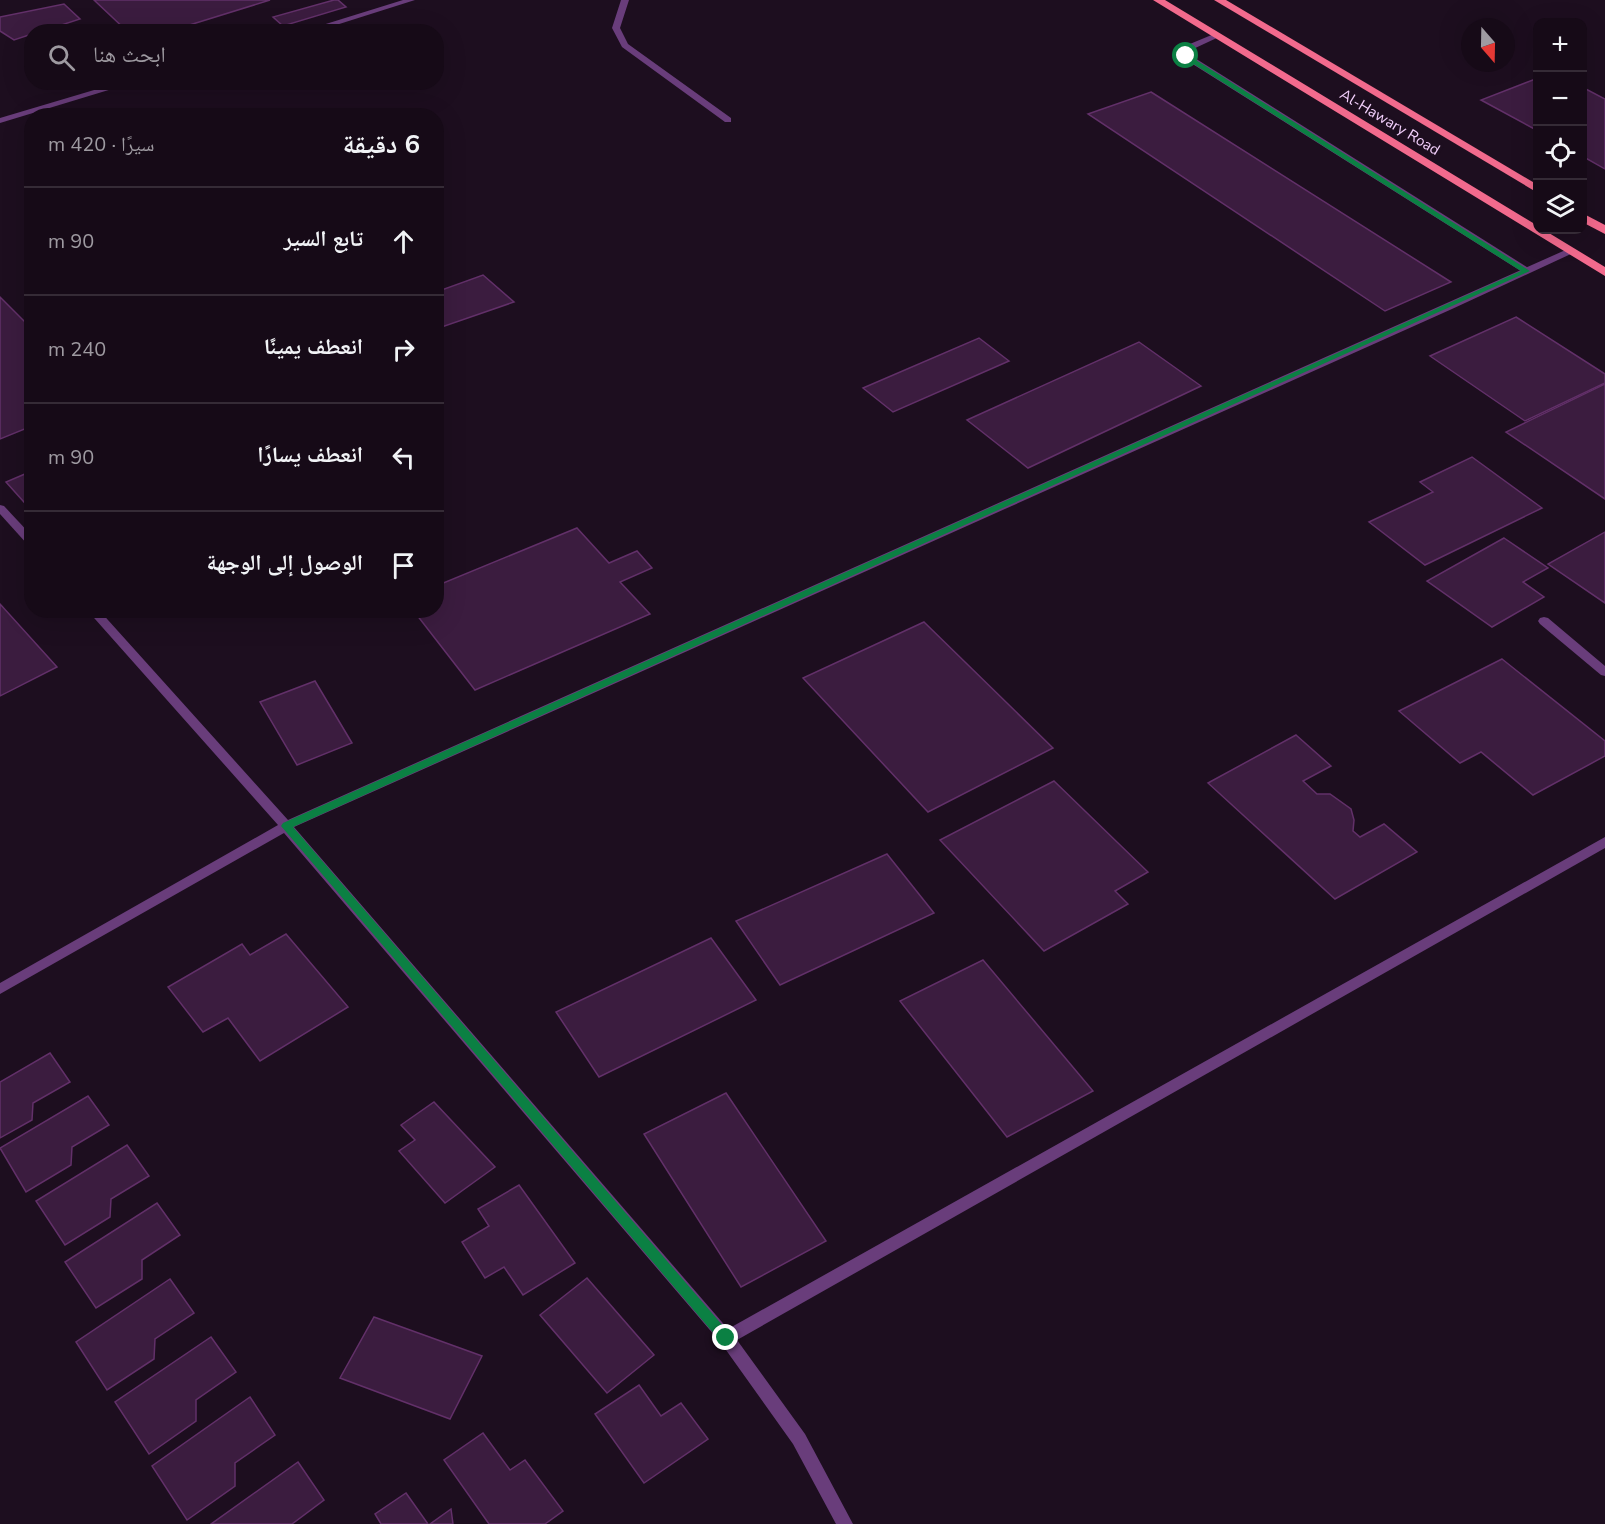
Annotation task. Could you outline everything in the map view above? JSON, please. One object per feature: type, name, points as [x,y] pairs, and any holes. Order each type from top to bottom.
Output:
[{"type":"highway","name":"Al-Hawary Road","points":[[1158,0],[1605,272]]},
{"type":"highway","name":"Al-Hawary Road","points":[[1219,0],[1533,187]]},
{"type":"highway","points":[[1587,220],[1605,231]]},
{"type":"street","points":[[331,24],[411,0]]},
{"type":"street","points":[[625,0],[616,28],[625,45],[728,120]]},
{"type":"street","points":[[1218,36],[1188,48],[1185,52],[1186,56],[1527,271]]},
{"type":"street","points":[[44,108],[104,90]]},
{"type":"street","points":[[0,121],[24,114]]},
{"type":"street","points":[[0,988],[286,826],[1570,251]]},
{"type":"street","points":[[0,508],[24,534]]},
{"type":"street","points":[[99,618],[286,826],[726,1338],[799,1439],[845,1524]]},
{"type":"street","points":[[1544,621],[1605,672]]},
{"type":"street","points":[[726,1338],[1605,842]]},
{"type":"building","points":[[94,0],[270,0],[193,24],[120,24]]},
{"type":"building","points":[[334,0],[338,0],[346,7],[290,24],[281,24],[273,17]]},
{"type":"building","points":[[64,4],[80,19],[65,24],[24,24],[24,37],[14,40],[0,31],[0,17]]},
{"type":"building","points":[[1533,80],[1533,128],[1481,100]]},
{"type":"building","points":[[1587,90],[1605,99],[1605,169],[1587,159]]},
{"type":"building","points":[[1151,92],[1451,282],[1385,311],[1088,114]]},
{"type":"building","points":[[483,275],[514,302],[444,326],[444,289]]},
{"type":"building","points":[[0,297],[24,321],[24,429],[0,439]]},
{"type":"building","points":[[1516,317],[1605,374],[1605,383],[1525,421],[1430,356]]},
{"type":"building","points":[[979,338],[1009,361],[893,412],[863,388]]},
{"type":"building","points":[[1139,342],[1201,386],[1028,468],[967,420]]},
{"type":"building","points":[[1605,384],[1605,499],[1506,432]]},
{"type":"building","points":[[1472,457],[1542,508],[1425,565],[1369,522],[1433,492],[1420,482]]},
{"type":"building","points":[[24,474],[24,502],[6,482]]},
{"type":"building","points":[[577,528],[609,563],[637,551],[652,568],[620,582],[650,614],[475,690],[419,618],[444,618],[444,583]]},
{"type":"building","points":[[1605,532],[1605,603],[1548,564]]},
{"type":"building","points":[[1504,538],[1548,568],[1523,582],[1544,597],[1492,627],[1427,581]]},
{"type":"building","points":[[0,604],[57,667],[0,696]]},
{"type":"building","points":[[924,622],[1053,748],[928,812],[803,678]]},
{"type":"building","points":[[1502,659],[1605,741],[1605,756],[1533,795],[1481,752],[1460,763],[1399,711]]},
{"type":"building","points":[[315,681],[352,743],[297,765],[260,702]]},
{"type":"building","points":[[1296,735],[1331,766],[1303,781],[1317,794],[1330,794],[1351,809],[1354,820],[1353,831],[1360,837],[1384,824],[1417,852],[1335,899],[1208,783]]},
{"type":"building","points":[[1054,781],[1148,872],[1115,891],[1128,904],[1044,951],[940,840]]},
{"type":"building","points":[[887,854],[934,913],[780,985],[736,921]]},
{"type":"building","points":[[286,934],[348,1007],[260,1061],[228,1018],[203,1032],[168,987],[242,944],[250,955]]},
{"type":"building","points":[[711,938],[756,1000],[599,1077],[556,1012]]},
{"type":"building","points":[[983,960],[1093,1091],[1007,1137],[900,1001]]},
{"type":"building","points":[[50,1053],[70,1082],[33,1103],[32,1120],[0,1138],[0,1082]]},
{"type":"building","points":[[726,1093],[826,1241],[741,1287],[644,1134]]},
{"type":"building","points":[[88,1096],[109,1125],[72,1147],[71,1165],[26,1192],[0,1148]]},
{"type":"building","points":[[434,1102],[495,1167],[445,1203],[399,1151],[415,1140],[401,1125]]},
{"type":"building","points":[[127,1145],[149,1176],[111,1199],[110,1217],[65,1245],[36,1201]]},
{"type":"building","points":[[519,1185],[575,1263],[523,1295],[504,1267],[485,1278],[462,1242],[489,1226],[478,1209]]},
{"type":"building","points":[[157,1203],[180,1235],[142,1260],[142,1279],[96,1308],[65,1262]]},
{"type":"building","points":[[587,1278],[654,1355],[607,1393],[540,1315]]},
{"type":"building","points":[[170,1279],[194,1313],[155,1339],[154,1359],[107,1390],[76,1342]]},
{"type":"building","points":[[374,1317],[482,1356],[450,1419],[340,1378]]},
{"type":"building","points":[[211,1337],[236,1372],[196,1400],[196,1421],[149,1454],[115,1402]]},
{"type":"building","points":[[639,1385],[661,1416],[681,1403],[708,1439],[644,1483],[595,1414]]},
{"type":"building","points":[[250,1397],[275,1435],[235,1463],[235,1486],[187,1520],[152,1466]]},
{"type":"building","points":[[483,1433],[510,1470],[525,1460],[563,1511],[545,1524],[489,1524],[444,1460]]},
{"type":"building","points":[[298,1462],[324,1500],[292,1524],[211,1524]]},
{"type":"building","points":[[406,1493],[428,1524],[381,1524],[375,1514]]},
{"type":"building","points":[[451,1509],[453,1524],[430,1524]]},
{"type":"route","points":[[726,1338],[286,826],[1527,271],[1186,56]]}]
